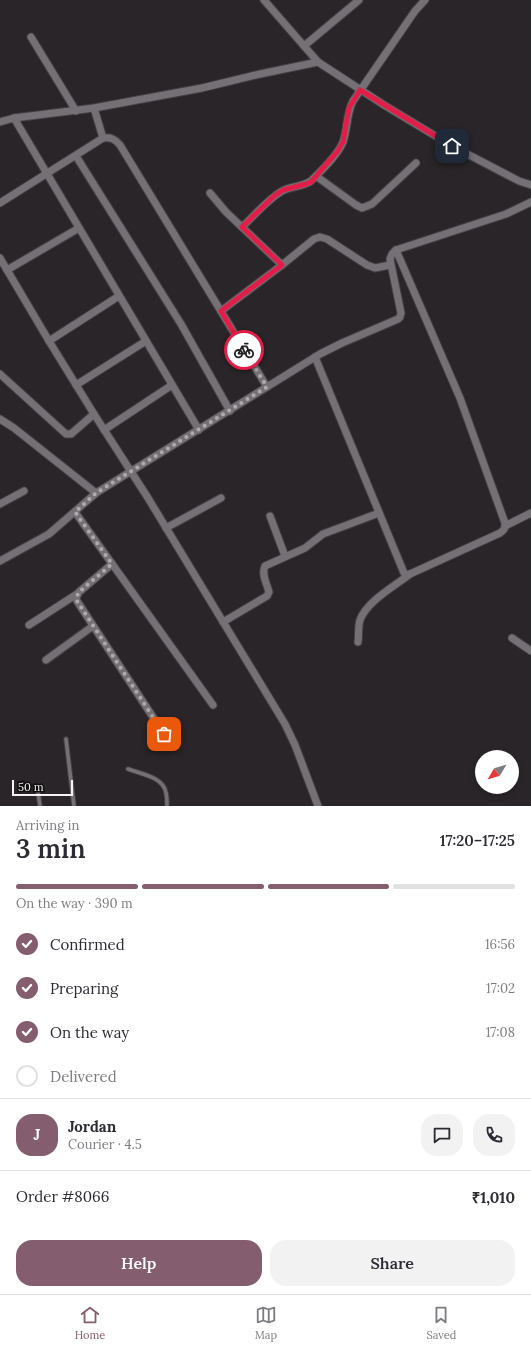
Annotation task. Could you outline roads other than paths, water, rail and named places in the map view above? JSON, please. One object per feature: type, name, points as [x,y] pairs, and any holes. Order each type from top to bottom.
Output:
[{"type":"street","points":[[264,0],[318,62],[360,90],[452,146],[519,181],[531,185]]},
{"type":"street","points":[[304,46],[359,0]]},
{"type":"street","points":[[242,227],[274,196],[283,190],[306,184],[316,176],[337,152],[343,142],[349,108],[415,11],[425,0]]},
{"type":"street","points":[[30,37],[76,111]]},
{"type":"street","points":[[0,122],[14,118],[94,108],[202,88],[318,62]]},
{"type":"street","points":[[94,108],[103,138]]},
{"type":"street","points":[[14,118],[199,430]]},
{"type":"street","points":[[0,203],[103,138],[113,138],[117,141],[267,387]]},
{"type":"street","points":[[76,156],[181,324],[230,411]]},
{"type":"street","points":[[316,176],[362,208],[372,204],[416,163]]},
{"type":"street","points":[[210,193],[242,227],[282,265]]},
{"type":"street","points":[[0,561],[49,534],[96,493],[316,357],[342,342],[400,317],[401,313],[390,265],[392,254],[396,250],[506,214],[531,202]]},
{"type":"street","points":[[7,270],[79,228]]},
{"type":"street","points":[[221,311],[314,239],[320,237],[327,239],[367,265],[375,268],[390,265]]},
{"type":"street","points":[[358,642],[360,621],[366,610],[374,601],[410,574],[500,534],[504,531],[505,526],[460,398],[396,250]]},
{"type":"street","points":[[1,261],[285,724],[295,745],[318,806]]},
{"type":"street","points":[[49,341],[119,296]]},
{"type":"street","points":[[76,385],[146,341]]},
{"type":"street","points":[[316,357],[403,571],[406,574],[410,574]]},
{"type":"street","points":[[0,374],[66,434],[71,434],[94,414]]},
{"type":"street","points":[[104,430],[172,385]]},
{"type":"street","points":[[0,419],[14,428],[96,493]]},
{"type":"street","points":[[0,504],[24,491]]},
{"type":"street","points":[[166,528],[221,498]]},
{"type":"street","points":[[75,512],[213,705]]},
{"type":"street","points":[[223,622],[267,596],[269,592],[263,574],[265,566],[305,548],[327,532],[379,513]]},
{"type":"street","points":[[505,526],[531,513]]},
{"type":"street","points":[[270,516],[285,556]]},
{"type":"street","points":[[29,625],[77,594],[112,564]]},
{"type":"street","points":[[77,594],[76,598],[79,605],[164,734]]},
{"type":"street","points":[[46,660],[93,626]]},
{"type":"street","points":[[512,638],[531,651]]},
{"type":"lane","points":[[66,739],[74,806]]},
{"type":"lane","points":[[128,769],[157,780],[164,786],[167,806]]},
{"type":"lane","points":[[38,792],[40,806]]}]
